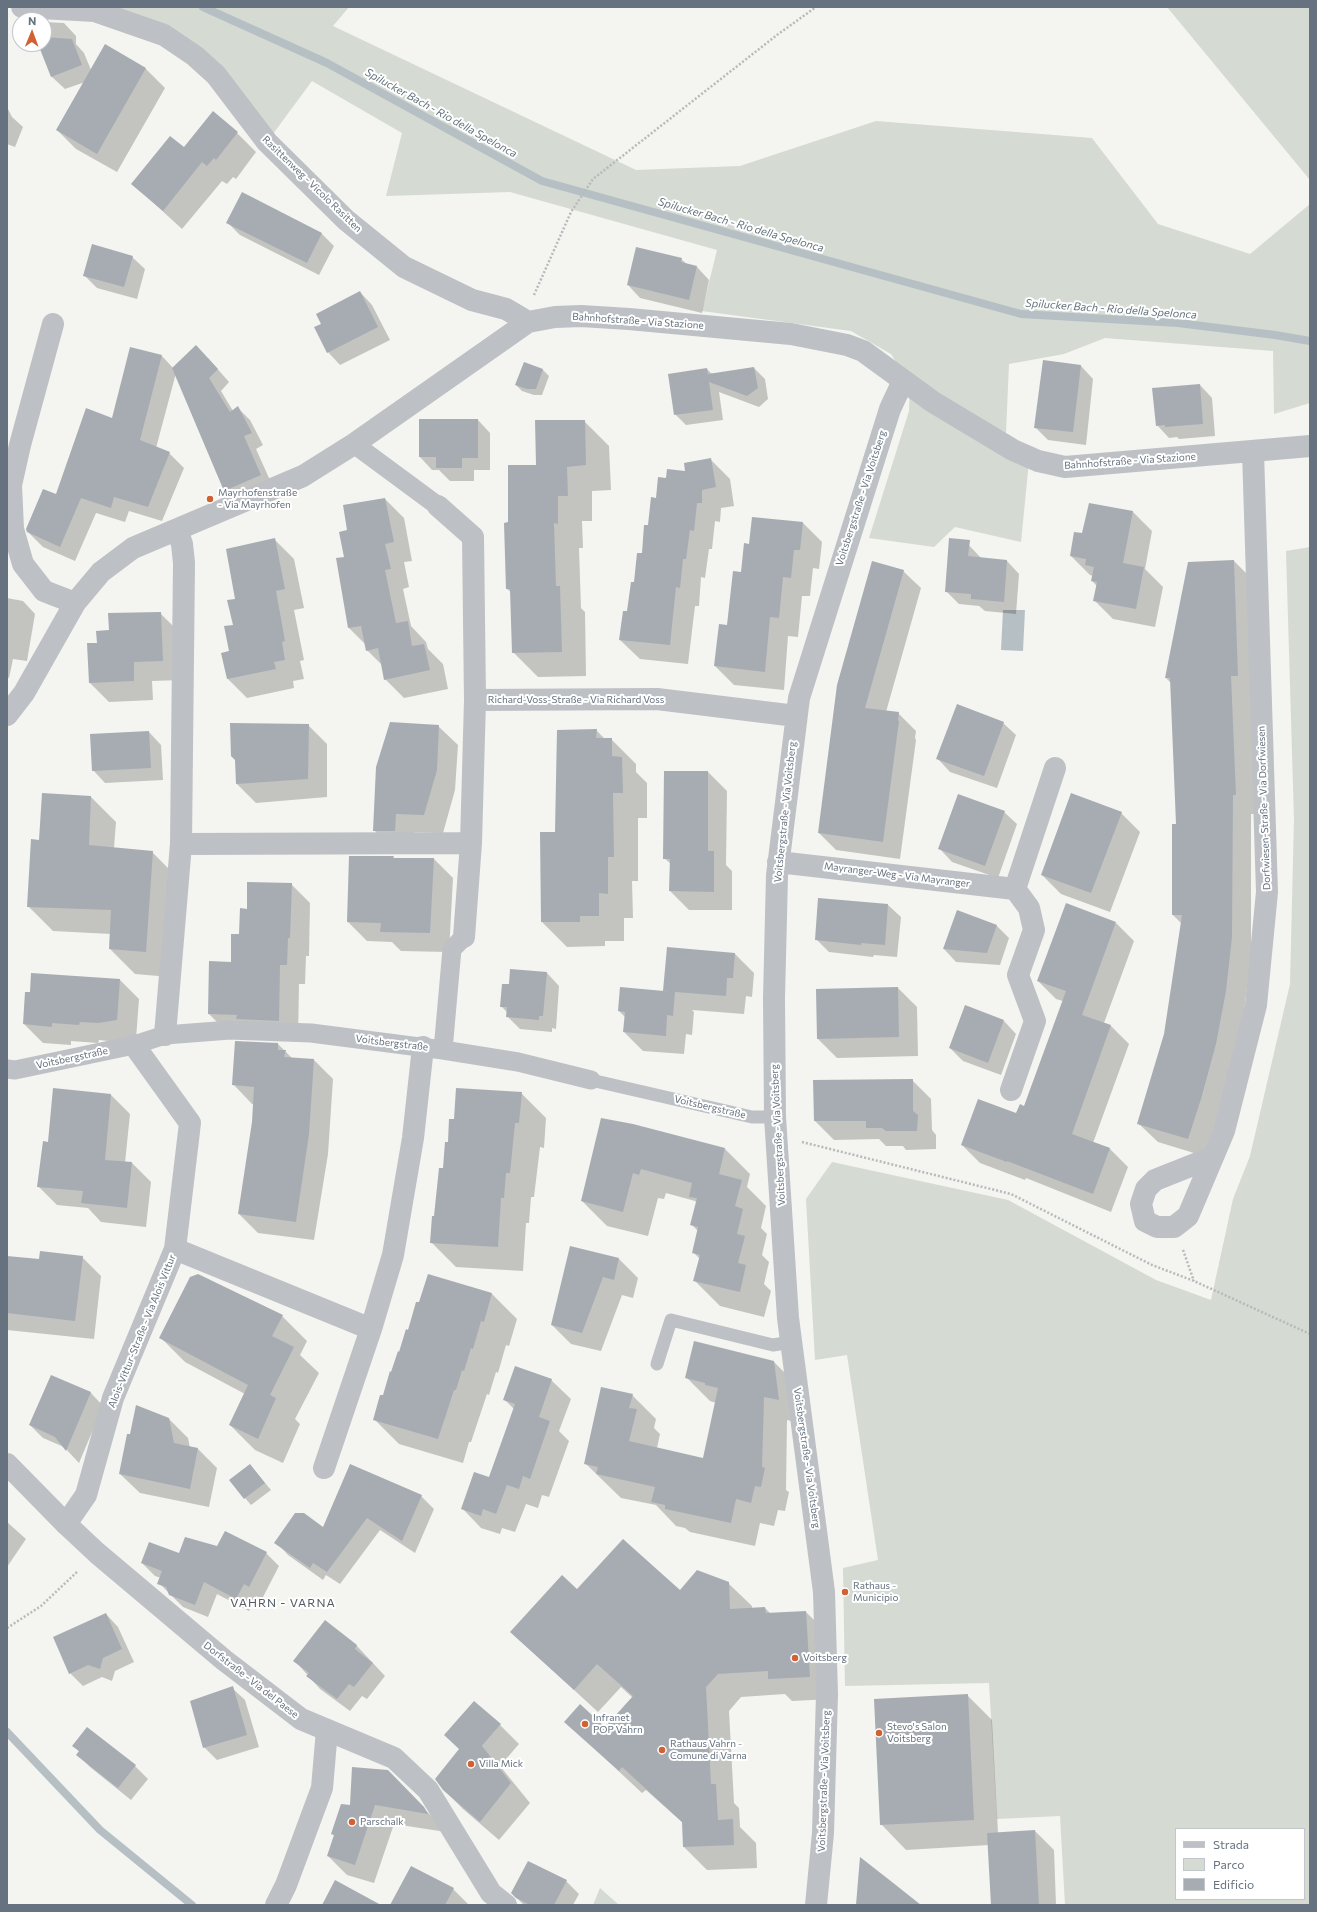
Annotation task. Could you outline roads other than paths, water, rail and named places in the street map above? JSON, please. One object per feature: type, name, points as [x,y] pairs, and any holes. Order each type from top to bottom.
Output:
[{"type":"street","name":"Rasittenweg - Vicolo Rasitten","points":[[22,7],[96,11],[164,35],[195,56],[216,74],[266,142],[346,220],[404,267],[472,300],[506,309],[528,322]]},
{"type":"street","name":"Bahnhofstraße - Via Stazione","points":[[7,715],[24,693],[75,603],[101,572],[133,548],[302,476],[354,444],[528,322],[555,317],[581,316],[792,334],[847,345],[858,349],[932,402],[1012,450],[1038,461],[1064,467],[1310,446]]},
{"type":"street","points":[[53,324],[20,444],[12,485],[13,529],[23,564],[44,591],[75,603]]},
{"type":"street","name":"Voitsbergstraße - Via Voitsberg","points":[[816,1905],[823,1833],[827,1694],[824,1592],[791,1342],[776,1126],[774,998],[778,862],[799,698],[890,409],[903,381]]},
{"type":"street","points":[[354,444],[416,488],[438,506]]},
{"type":"street","name":"Dorfwiesen-Straße - Via Dorfwiesen","points":[[1213,1157],[1155,1180],[1146,1189],[1141,1204],[1145,1221],[1157,1227],[1174,1227],[1188,1216],[1213,1157],[1224,1131],[1256,1005],[1267,892],[1253,452]]},
{"type":"street","name":"Richard-Voss-Straße - Via Richard Voss","points":[[438,506],[473,537],[475,700],[471,843],[464,937]]},
{"type":"street","points":[[165,1035],[181,844],[184,563],[182,544],[177,530]]},
{"type":"street","name":"Richard-Voss-Straße - Via Richard Voss","points":[[475,700],[657,700],[796,716]]},
{"type":"street","points":[[1011,1090],[1035,1021],[1018,976],[1034,930],[1029,908],[1015,889],[1056,768]]},
{"type":"street","points":[[181,844],[471,843]]},
{"type":"street","name":"Mayranger-Weg - Via Mayranger","points":[[778,862],[1015,889]]},
{"type":"street","points":[[324,1468],[371,1329],[393,1255],[413,1138],[433,1048],[452,949],[464,937]]},
{"type":"street","name":"Voitsbergstraße","points":[[7,1069],[15,1070],[134,1045],[165,1035],[230,1030],[311,1033],[433,1048],[518,1062],[592,1080]]},
{"type":"street","name":"Alois-Vittur-Straße - Via Alois Vittur","points":[[66,1524],[86,1495],[113,1398],[175,1249],[190,1123],[134,1045]]},
{"type":"street","name":"Alois-Vittur-Straße - Via Alois Vittur","points":[[175,1249],[371,1329]]},
{"type":"street","name":"Dorfstraße - Via del Paese","points":[[7,1464],[97,1553],[224,1660],[301,1719],[394,1758],[428,1790],[491,1893],[506,1905]]},
{"type":"street","points":[[276,1905],[286,1885],[322,1788],[327,1730]]},
{"type":"lane","name":"Voitsbergstraße","points":[[592,1080],[752,1117],[776,1126]]},
{"type":"lane","points":[[656,1364],[671,1320],[774,1345],[791,1342]]},
{"type":"waterway","name":"Spilucker Bach - Rio della Spelonca","points":[[203,7],[327,63],[542,181],[1021,314],[1178,323],[1275,335],[1310,341]]},
{"type":"waterway","points":[[7,1732],[100,1830],[192,1905]]},
{"type":"place","name":"Mayrhofenstraße - Via Mayrhofen","points":[[210,499]]},
{"type":"place","name":"Rathaus - Municipio","points":[[845,1592]]},
{"type":"place","name":"Voitsberg","points":[[795,1658]]},
{"type":"place","name":"Infranet POP Vahrn","points":[[585,1724]]},
{"type":"place","name":"Stevo's Salon Voitsberg","points":[[879,1733]]},
{"type":"place","name":"Rathaus Vahrn - Comune di Varna","points":[[662,1750]]},
{"type":"place","name":"Villa Mick","points":[[471,1764]]},
{"type":"place","name":"Parschalk","points":[[352,1822]]},
{"type":"district","name":"VAHRN - VARNA","points":[[283,1603]]}]
